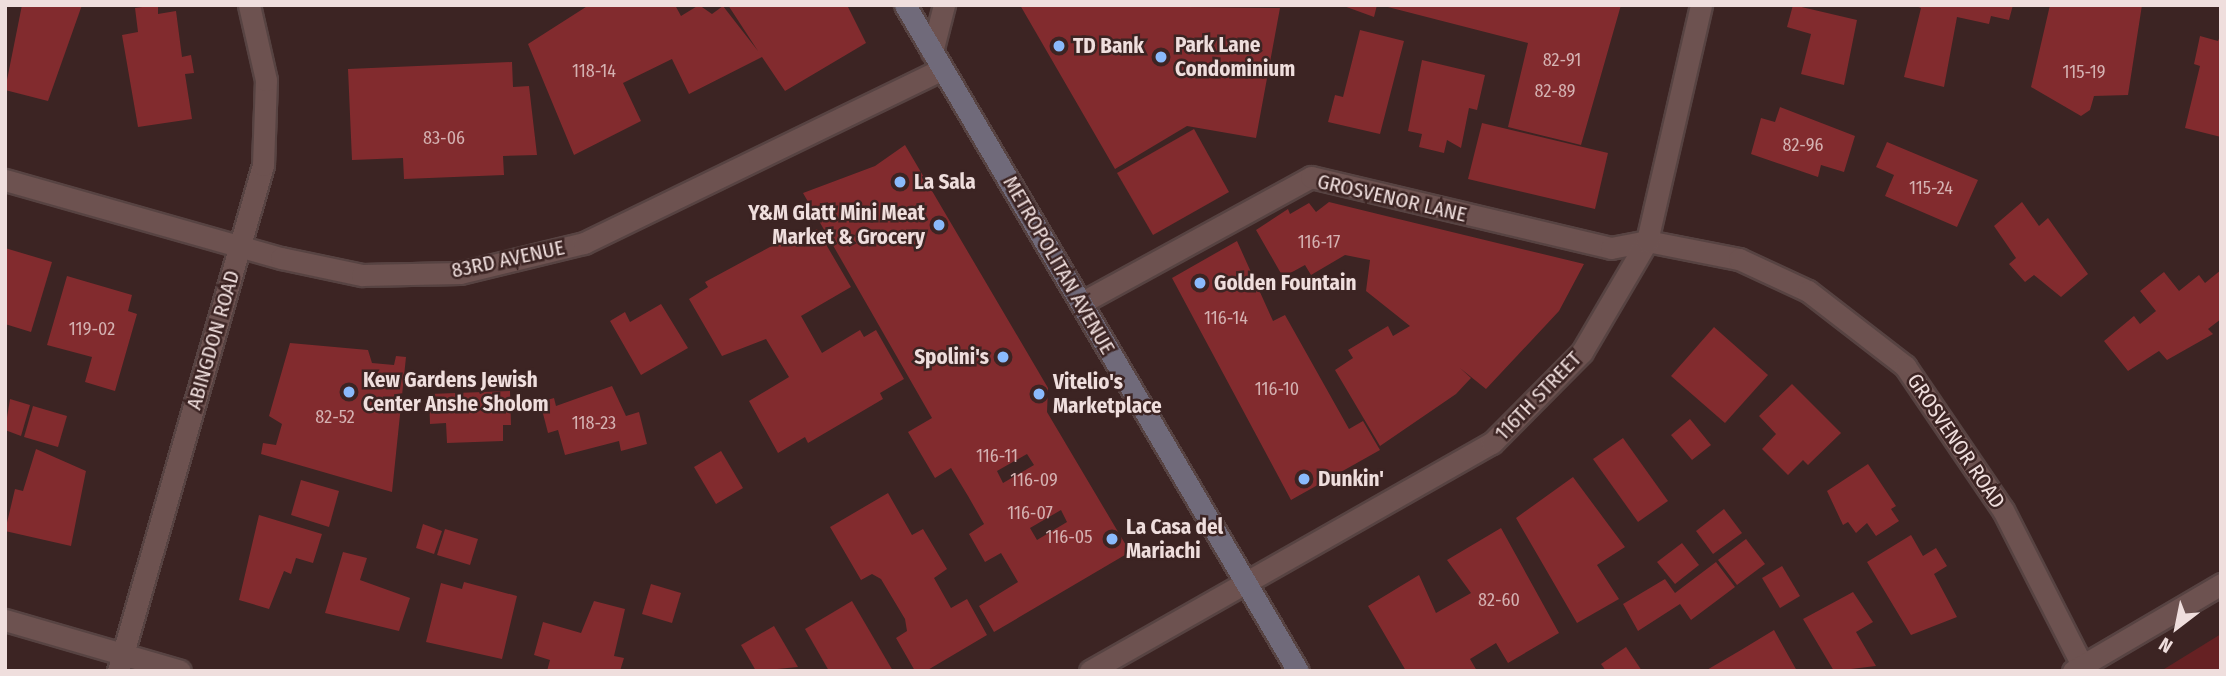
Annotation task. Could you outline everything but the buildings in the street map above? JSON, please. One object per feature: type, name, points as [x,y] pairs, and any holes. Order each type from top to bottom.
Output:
[{"type":"main road","name":"METROPOLITAN AVENUE","points":[[905,5],[1298,671]]},
{"type":"street","name":"ABINGDON ROAD","points":[[120,663],[263,165],[267,120],[249,5]]},
{"type":"street","points":[[937,61],[944,5]]},
{"type":"street","name":"116TH STREET","points":[[1090,671],[1245,580],[1492,443],[1582,352],[1647,241],[1701,5]]},
{"type":"street","name":"83RD AVENUE","points":[[5,180],[239,249],[362,275],[460,273],[584,243],[937,61]]},
{"type":"street","name":"GROSVENOR LANE","points":[[1081,303],[1311,177],[1611,248],[1647,241]]},
{"type":"street","name":"GROSVENOR ROAD","points":[[1647,241],[1739,259],[1808,291],[1905,366],[2003,510],[2077,668]]},
{"type":"street","points":[[2077,668],[2221,584]]},
{"type":"street","points":[[5,620],[120,663],[180,671]]},
{"type":"shaded area","points":[[2221,634],[2221,671],[2161,671]]},
{"type":"place","name":"TD Bank","points":[[1059,46]]},
{"type":"place","name":"Park Lane Condominium","points":[[1161,57]]},
{"type":"place","name":"La Sala","points":[[900,182]]},
{"type":"place","name":"Y&M Glatt Mini Meat Market & Grocery","points":[[939,225]]},
{"type":"place","name":"Golden Fountain","points":[[1200,283]]},
{"type":"place","name":"Spolini's","points":[[1003,357]]},
{"type":"place","name":"Kew Gardens Jewish Center Anshe Sholom","points":[[349,392]]},
{"type":"place","name":"Vitelio's Marketplace","points":[[1039,394]]},
{"type":"place","name":"Dunkin'","points":[[1304,479]]},
{"type":"place","name":"La Casa del Mariachi","points":[[1112,539]]}]
